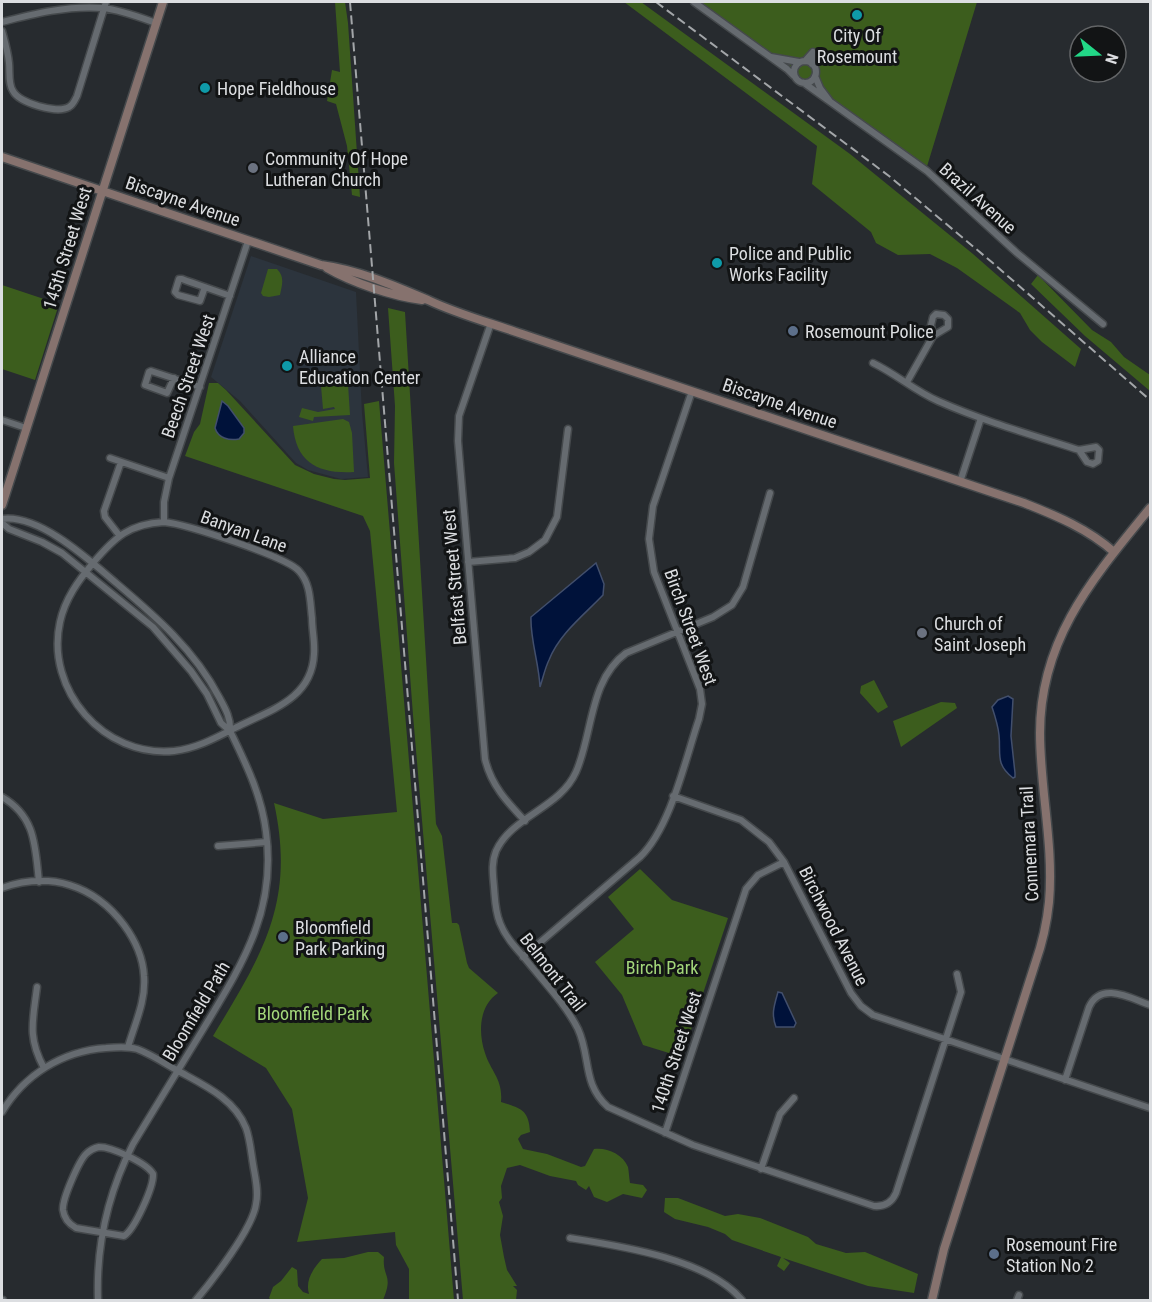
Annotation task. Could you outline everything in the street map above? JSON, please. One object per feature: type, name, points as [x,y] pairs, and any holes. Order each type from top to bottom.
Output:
[{"type":"street","name":"145th Street West","points":[[2,505],[163,2]]},
{"type":"street","name":"Brazil Avenue","points":[[694,2],[787,69],[798,81],[829,100],[927,171],[1017,253],[1103,324]]},
{"type":"street","points":[[2,22],[28,15],[105,5],[156,23]]},
{"type":"street","points":[[2,31],[14,94],[23,100],[53,110],[63,110],[72,104],[77,96],[105,5]]},
{"type":"street","points":[[794,76],[794,70],[813,52],[812,64]]},
{"type":"street","name":"Brazil Avenue","points":[[768,56],[812,64],[816,70],[815,76],[820,88],[829,100]]},
{"type":"street","points":[[804,83],[811,82],[815,76]]},
{"type":"street","name":"Biscayne Avenue","points":[[2,157],[321,265],[341,268],[409,290],[428,301],[1052,514],[1089,532],[1114,552]]},
{"type":"street","name":"Beech Street West","points":[[164,522],[164,502],[169,478],[248,241]]},
{"type":"street","points":[[205,287],[201,300],[197,301],[175,292],[179,279],[205,287],[230,296]]},
{"type":"street","name":"Belfast Street West","points":[[491,322],[458,424],[485,759],[498,792],[525,821]]},
{"type":"street","points":[[907,381],[933,336]]},
{"type":"street","points":[[873,363],[936,400],[981,418],[1079,450]]},
{"type":"street","points":[[174,378],[167,393],[145,385],[150,371],[174,378],[200,387]]},
{"type":"street","name":"Birch Street West","points":[[523,957],[647,850],[663,827],[699,719],[702,697],[698,681],[654,572],[649,533],[653,506],[692,391]]},
{"type":"street","points":[[960,482],[981,418]]},
{"type":"street","points":[[2,420],[26,428]]},
{"type":"street","points":[[468,562],[515,558],[529,552],[545,540],[557,517],[568,429]]},
{"type":"street","points":[[110,458],[169,478]]},
{"type":"street","points":[[119,535],[105,517],[104,511],[121,462]]},
{"type":"street","name":"Belmont Trail","points":[[770,493],[740,594],[732,605],[721,613],[626,653],[610,668],[603,681],[578,767],[570,783],[560,794],[502,841],[495,854],[492,870],[495,902],[500,923],[509,940],[575,1024],[584,1044],[589,1079],[598,1097],[614,1111],[693,1145],[874,1206],[882,1206],[889,1202],[896,1192],[946,1040]]},
{"type":"street","name":"Connemara Trail","points":[[932,1300],[944,1249],[1042,942],[1049,902],[1049,865],[1040,730],[1046,683],[1056,647],[1072,612],[1114,552],[1150,508]]},
{"type":"street","name":"Bloomfield Path","points":[[98,1300],[102,1233],[114,1189],[127,1157],[249,949],[264,898],[268,866],[267,842],[258,795],[230,731],[221,723],[200,683],[173,647],[147,622],[86,572],[49,546],[9,529],[2,521],[13,518],[66,542],[159,620],[187,649],[216,690],[231,720],[230,731]]},
{"type":"street","name":"Banyan Lane","points":[[164,522],[190,527],[288,562],[301,573],[308,588],[314,652],[307,680],[297,694],[281,707],[192,747],[157,751],[123,743],[107,734],[86,716],[74,702],[66,685],[59,658],[58,637],[60,620],[72,590],[119,535],[142,525],[164,522]]},
{"type":"street","name":"Birchwood Avenue","points":[[674,796],[730,815],[751,826],[769,842],[784,862],[851,993],[861,1006],[881,1019],[1150,1108]]},
{"type":"street","points":[[2,797],[17,809],[30,827],[39,882]]},
{"type":"street","points":[[218,846],[267,842]]},
{"type":"street","name":"140th Street West","points":[[665,1133],[746,889],[758,875],[784,862]]},
{"type":"street","points":[[2,888],[39,882],[64,883],[86,890],[118,918],[135,943],[144,967],[141,1008],[128,1047]]},
{"type":"street","points":[[946,1040],[961,992],[957,974]]},
{"type":"street","points":[[38,987],[32,1039],[44,1068]]},
{"type":"street","points":[[1065,1080],[1089,1007],[1095,998],[1102,993],[1112,992],[1150,1005]]},
{"type":"street","points":[[2,1112],[24,1083],[44,1068],[81,1052],[106,1048],[128,1047],[144,1052],[225,1099],[240,1116],[248,1136],[257,1185],[257,1204],[250,1223],[196,1300]]},
{"type":"street","points":[[761,1169],[780,1114],[795,1098]]},
{"type":"street","points":[[104,1147],[127,1157],[152,1170],[153,1182],[130,1232],[120,1236],[82,1230],[71,1225],[64,1215],[64,1198],[89,1151],[104,1147]]},
{"type":"street","points":[[570,1238],[631,1248],[697,1269],[725,1284],[742,1300]]},
{"type":"shaded area","points":[[251,256],[356,292],[362,413],[368,477],[341,479],[308,470],[296,463],[240,401],[211,377]]},
{"type":"green space","points":[[335,2],[345,2],[348,23],[360,197],[352,195],[347,146],[336,104],[327,101],[332,70],[340,72]]},
{"type":"green space","points":[[624,2],[641,2],[850,154],[973,254],[1081,349],[1075,367],[1042,342],[1030,330],[1020,313],[957,268],[930,254],[898,255],[876,243],[871,232],[812,184],[817,146]]},
{"type":"green space","points":[[694,2],[977,2],[925,173]]},
{"type":"green space","points":[[268,269],[277,269],[281,275],[280,295],[269,297],[261,293]]},
{"type":"green space","points":[[1038,275],[1092,330],[1111,342],[1124,357],[1150,375],[1150,391],[1085,336],[1031,284]]},
{"type":"green space","points":[[2,285],[59,304],[35,380],[2,369]]},
{"type":"green space","points":[[388,308],[405,312],[436,824],[442,836],[452,923],[459,925],[469,968],[498,993],[487,1005],[482,1020],[481,1037],[487,1060],[500,1087],[501,1102],[518,1108],[528,1118],[530,1132],[521,1135],[518,1139],[523,1149],[547,1154],[581,1167],[585,1166],[594,1149],[609,1150],[626,1162],[630,1183],[643,1185],[647,1190],[642,1198],[623,1194],[607,1202],[594,1197],[589,1186],[586,1190],[576,1181],[550,1176],[520,1165],[507,1168],[501,1186],[502,1198],[499,1202],[503,1216],[500,1235],[507,1270],[517,1286],[513,1286],[517,1290],[516,1300],[463,1300],[413,715],[394,463],[395,406]]},
{"type":"green space","name":"Bloomfield Park","points":[[209,383],[218,383],[226,390],[295,465],[314,474],[334,479],[370,478],[364,404],[379,401],[454,1300],[409,1300],[409,1269],[396,1245],[395,1232],[297,1242],[308,1198],[292,1109],[266,1068],[213,1036],[260,953],[270,926],[281,870],[280,838],[274,803],[323,819],[397,812],[370,531],[363,516],[185,456],[194,432],[200,424]]},
{"type":"green space","points":[[348,384],[350,415],[314,417],[313,421],[299,417],[302,408],[318,412],[335,409],[334,407],[323,409],[321,386]]},
{"type":"green space","points":[[343,419],[349,422],[352,433],[354,472],[330,471],[312,464],[299,449],[293,426]]},
{"type":"green space","points":[[874,680],[888,707],[878,713],[860,693],[861,686]]},
{"type":"green space","points":[[941,702],[955,703],[957,708],[901,747],[893,721]]},
{"type":"green space","name":"Birch Park","points":[[640,869],[672,900],[728,918],[682,1057],[643,1045],[622,995],[595,962],[634,929],[608,897]]},
{"type":"green space","points":[[665,1198],[678,1198],[725,1216],[738,1214],[760,1218],[808,1237],[816,1244],[846,1253],[865,1252],[918,1274],[914,1293],[868,1286],[783,1258],[790,1263],[784,1271],[777,1266],[781,1257],[732,1240],[725,1234],[708,1227],[675,1219],[664,1212]]},
{"type":"green space","points":[[378,1252],[384,1257],[388,1285],[383,1300],[271,1300],[269,1298],[273,1287],[292,1267],[297,1270],[298,1286],[303,1292],[309,1294],[309,1279],[322,1259],[344,1258]]},
{"type":"water","points":[[222,401],[244,428],[244,433],[239,439],[224,438],[216,431]]},
{"type":"water","points":[[596,563],[604,584],[603,595],[559,642],[553,651],[540,687],[531,617]]},
{"type":"water","points":[[1008,696],[1013,699],[1011,736],[1015,777],[1013,778],[1001,763],[999,731],[992,707],[998,700]]},
{"type":"water","points":[[778,992],[782,993],[796,1023],[794,1027],[776,1027],[773,1014]]},
{"type":"railway","points":[[350,2],[458,1300]]},
{"type":"railway","points":[[656,2],[889,176],[1150,400]]},
{"type":"place","name":"City Of Rosemount","points":[[857,15]]},
{"type":"place","name":"Hope Fieldhouse","points":[[205,88]]},
{"type":"place","name":"Community Of Hope Lutheran Church","points":[[253,168]]},
{"type":"place","name":"Police and Public Works Facility","points":[[717,263]]},
{"type":"place","name":"Rosemount Police","points":[[793,331]]},
{"type":"place","name":"Alliance Education Center","points":[[287,366]]},
{"type":"place","name":"Church of Saint Joseph","points":[[922,633]]},
{"type":"place","name":"Bloomfield Park Parking","points":[[283,937]]},
{"type":"place","name":"Rosemount Fire Station No 2","points":[[994,1254]]}]
